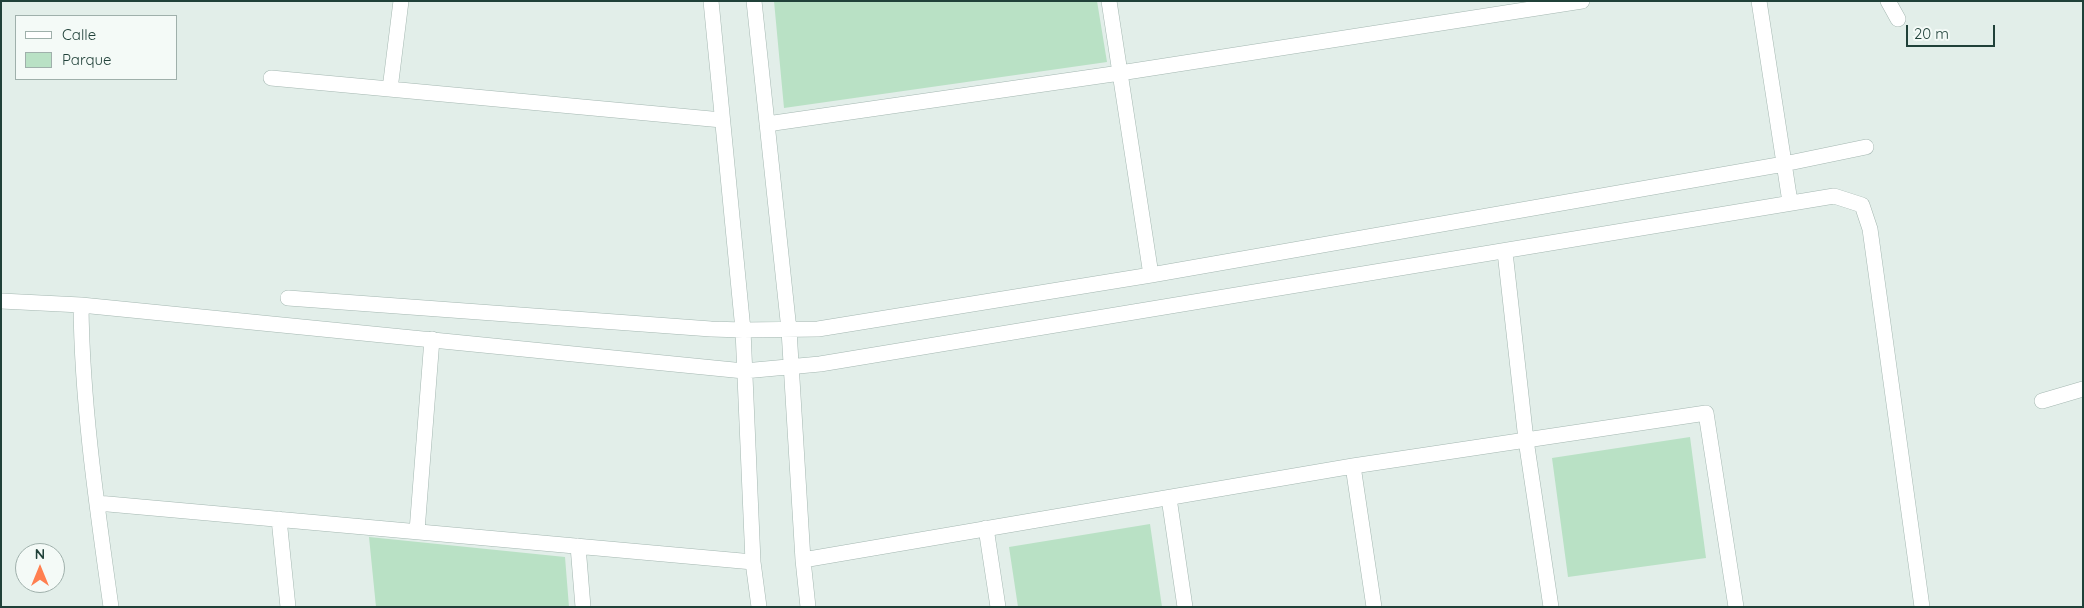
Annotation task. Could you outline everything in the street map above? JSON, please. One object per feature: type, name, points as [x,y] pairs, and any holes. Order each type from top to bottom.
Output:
[{"type":"street","points":[[390,89],[400,1]]},
{"type":"street","points":[[711,1],[743,330],[753,562],[758,607]]},
{"type":"street","points":[[754,1],[789,330],[803,560],[808,607]]},
{"type":"street","points":[[1109,1],[1151,275]]},
{"type":"street","points":[[768,124],[1120,73],[1582,1]]},
{"type":"street","points":[[1759,1],[1790,202]]},
{"type":"street","points":[[1888,1],[1898,19]]},
{"type":"street","points":[[271,78],[722,120]]},
{"type":"street","points":[[288,298],[743,330],[818,328],[1151,275],[1784,164],[1866,147]]},
{"type":"street","points":[[1,301],[81,305],[744,371],[840,361],[1834,196],[1862,206],[1870,230],[1922,607]]},
{"type":"street","points":[[1505,252],[1526,440],[1550,607]]},
{"type":"street","points":[[81,305],[81,339],[97,502],[111,607]]},
{"type":"street","points":[[417,532],[432,339]]},
{"type":"street","points":[[2042,401],[2083,389]]},
{"type":"street","points":[[803,560],[1353,466],[1706,413],[1736,607]]},
{"type":"street","points":[[1353,466],[1374,607]]},
{"type":"street","points":[[1169,498],[1185,607]]},
{"type":"street","points":[[97,502],[753,562]]},
{"type":"street","points":[[279,519],[288,607]]},
{"type":"street","points":[[986,528],[998,607]]},
{"type":"street","points":[[578,546],[583,607]]},
{"type":"green space","points":[[774,1],[1097,1],[1107,62],[784,108]]},
{"type":"green space","points":[[1690,437],[1706,558],[1568,577],[1552,458]]},
{"type":"green space","points":[[1150,524],[1162,607],[1018,607],[1009,547]]},
{"type":"green space","points":[[369,537],[565,557],[569,607],[376,607]]}]
